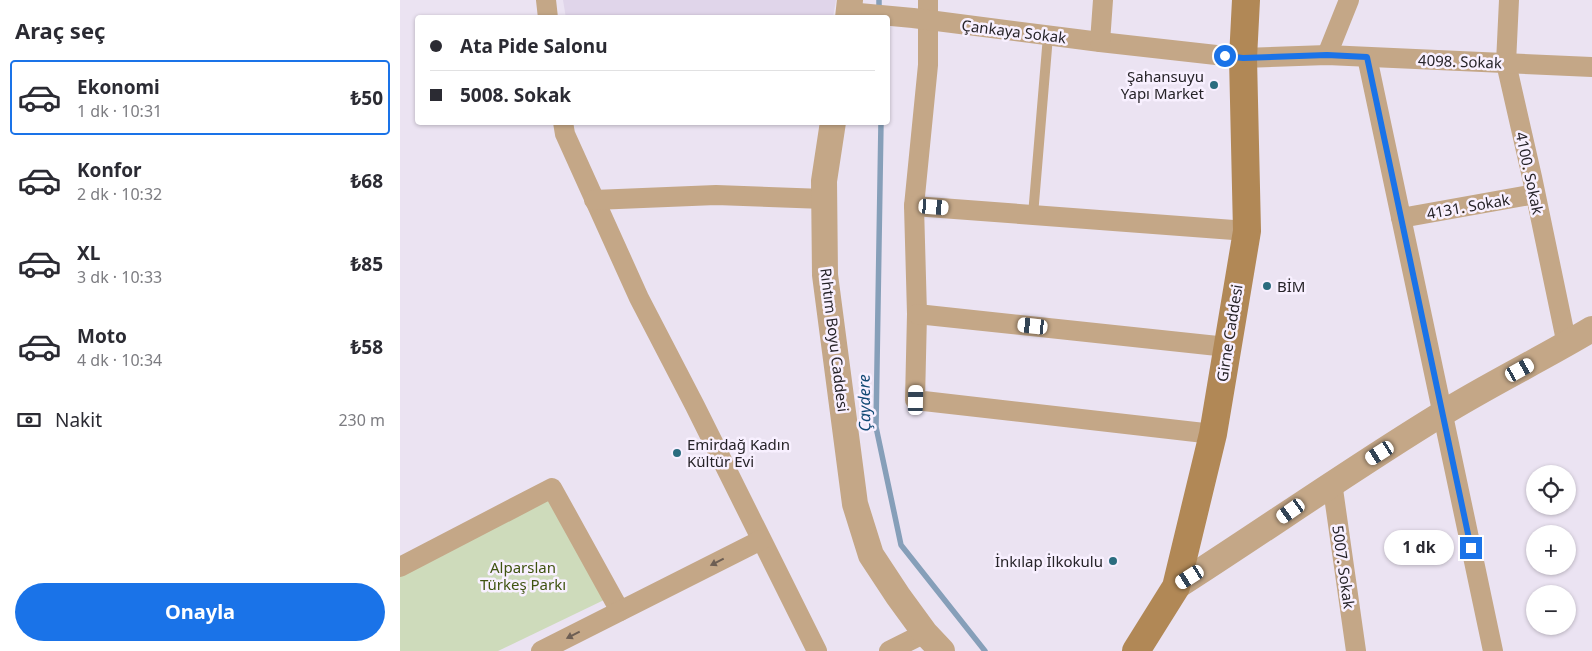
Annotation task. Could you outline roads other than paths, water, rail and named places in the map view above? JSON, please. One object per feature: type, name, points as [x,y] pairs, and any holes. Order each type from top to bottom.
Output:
[{"type":"main road","name":"Girne Caddesi","points":[[1136,651],[1176,587],[1213,434],[1247,231],[1243,58],[1246,0]]},
{"type":"street","points":[[546,0],[548,15]]},
{"type":"street","points":[[928,0],[921,19],[928,65],[914,206],[917,314],[916,400],[1213,434]]},
{"type":"street","points":[[1100,42],[1103,0]]},
{"type":"street","points":[[1327,55],[1349,0]]},
{"type":"street","name":"4100. Sokak","points":[[1509,0],[1506,63],[1535,194],[1584,337]]},
{"type":"street","name":"Çankaya Sokak","points":[[853,11],[887,15]]},
{"type":"street","name":"Çankaya Sokak","points":[[890,15],[1048,36],[1243,58]]},
{"type":"street","name":"4098. Sokak","points":[[1243,58],[1327,55],[1592,67]]},
{"type":"street","points":[[1367,57],[1493,651]]},
{"type":"street","points":[[564,125],[565,134],[639,298],[817,651]]},
{"type":"street","name":"Rıhtım Boyu Caddesi","points":[[833,125],[824,181],[825,275],[855,504],[871,555],[898,596],[933,642]]},
{"type":"street","name":"4131. Sokak","points":[[1401,218],[1535,194]]},
{"type":"street","points":[[594,200],[716,195],[824,199]]},
{"type":"street","points":[[914,206],[1247,231]]},
{"type":"street","points":[[917,314],[1227,347]]},
{"type":"street","points":[[1176,587],[1250,540],[1332,482],[1442,414],[1584,337]]},
{"type":"street","name":"5007. Sokak","points":[[1332,482],[1356,651]]},
{"type":"street","points":[[400,567],[552,488],[620,611]]},
{"type":"street","points":[[541,651],[761,540]]},
{"type":"street","points":[[889,651],[933,642]]},
{"type":"lane","points":[[1033,215],[1048,36]]},
{"type":"waterway","name":"Çaydere","points":[[879,0],[879,10]]},
{"type":"waterway","name":"Çaydere","points":[[881,125],[876,427],[901,545],[985,651]]},
{"type":"place","name":"Şahansuyu Yapı Market","points":[[1214,85]]},
{"type":"place","name":"BİM","points":[[1267,286]]},
{"type":"place","name":"Emirdağ Kadın Kültür Evi","points":[[677,453]]},
{"type":"place","name":"İnkılap İlkokulu","points":[[1113,561]]},
{"type":"park label","name":"Alparslan Türkeş Parkı","points":[[523,576]]}]
